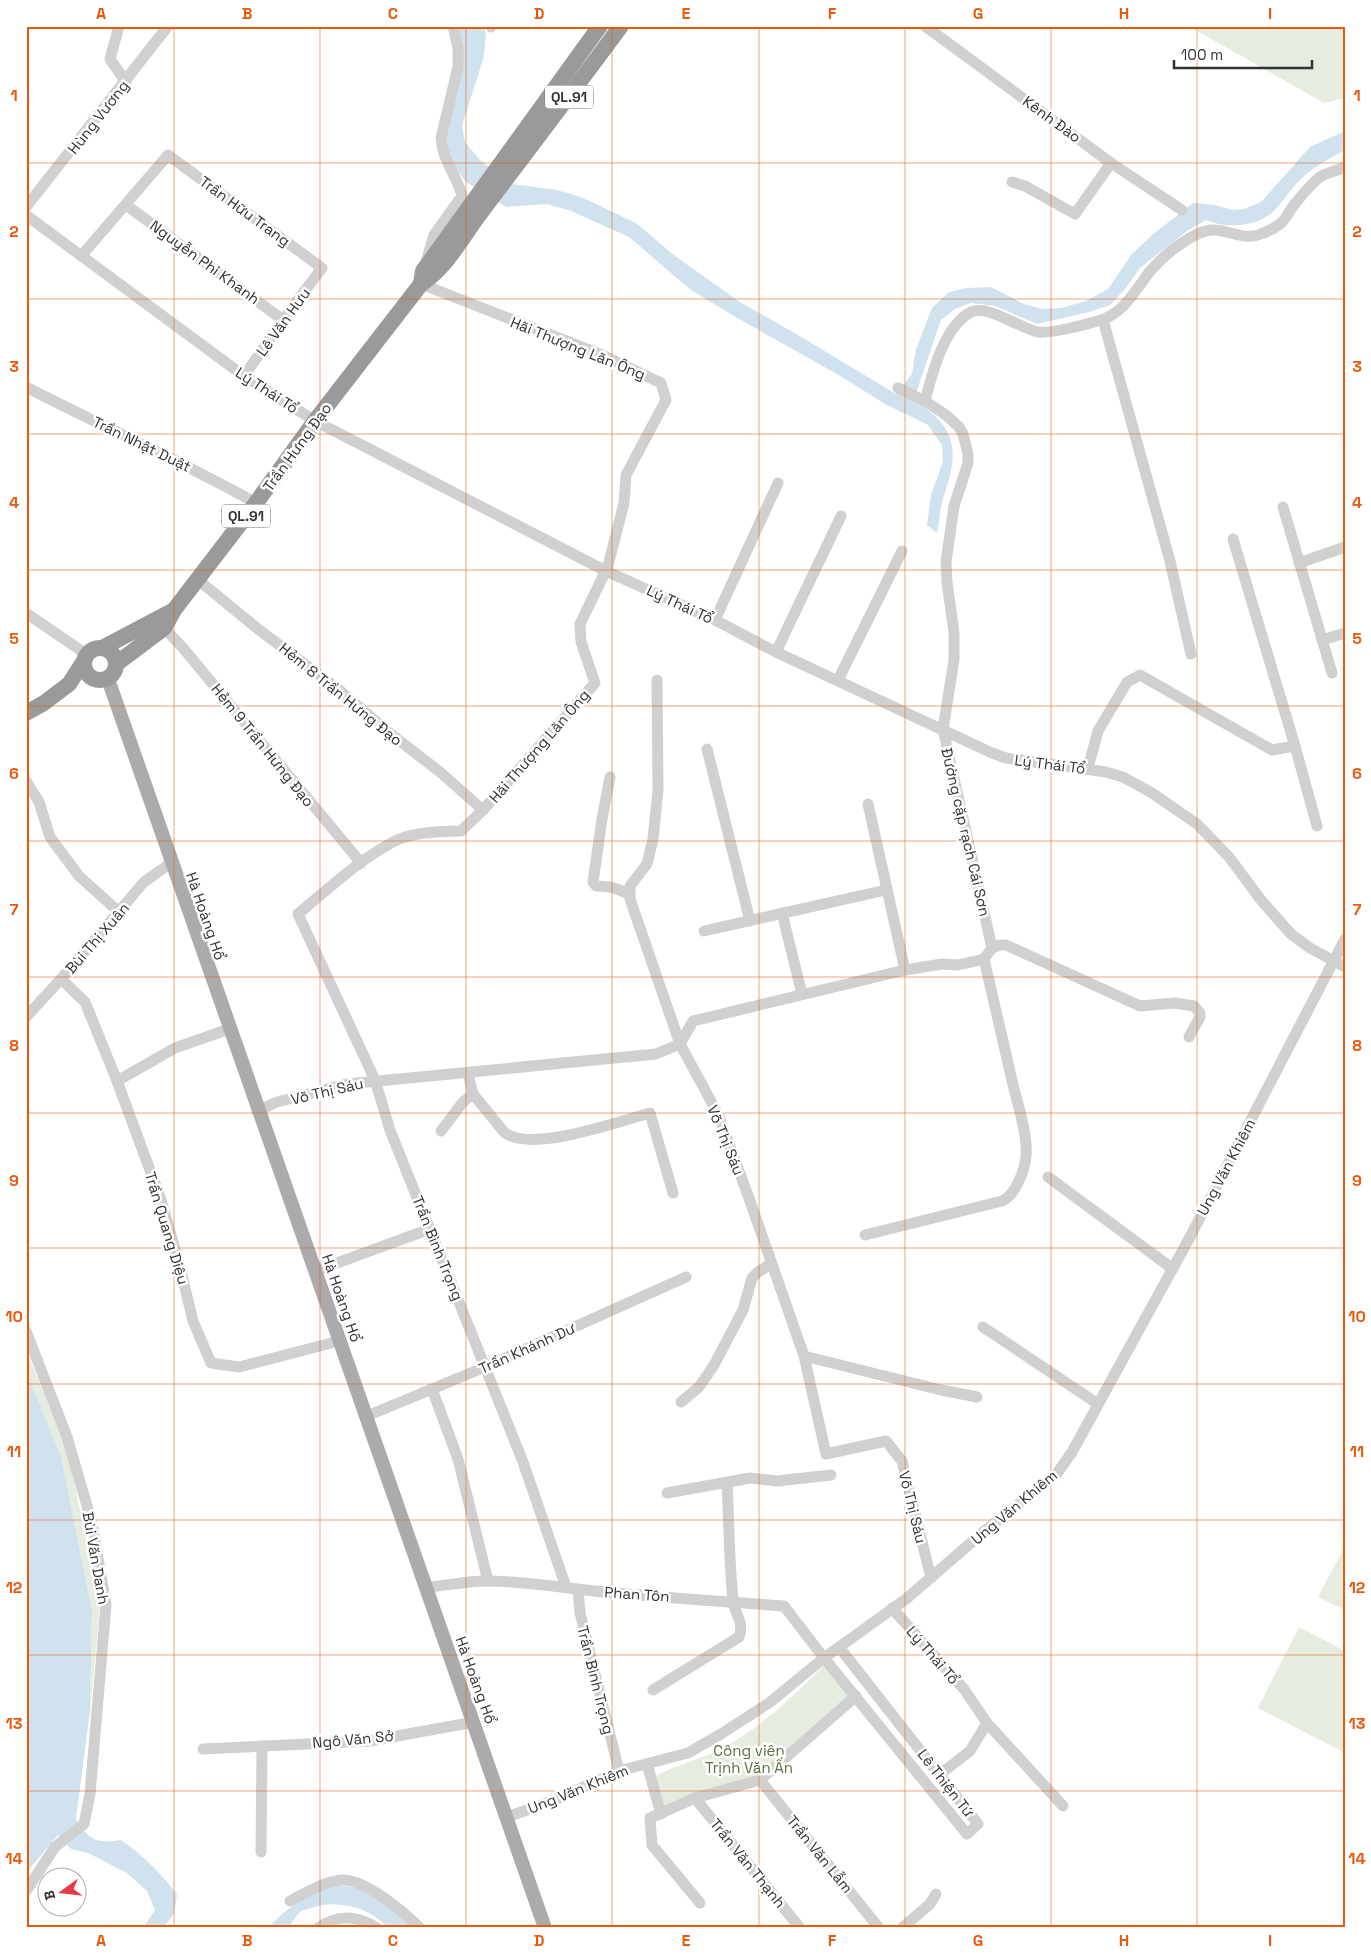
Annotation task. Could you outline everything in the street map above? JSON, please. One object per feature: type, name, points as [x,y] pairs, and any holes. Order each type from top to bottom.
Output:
[{"type":"highway","name":"Trần Hưng Đạo","points":[[116,664],[164,628],[174,610],[256,503],[422,278],[461,218],[600,26]]},
{"type":"highway","name":"Trần Hưng Đạo","points":[[422,278],[433,276],[465,236],[621,26]]},
{"type":"highway","name":"Trần Hưng Đạo","points":[[102,648],[174,610]]},
{"type":"highway","points":[[102,648],[112,653],[116,664],[115,670],[102,680],[26,714],[69,684],[90,650],[102,648]]},
{"type":"highway","points":[[85,658],[85,671],[88,676],[102,680]]},
{"type":"main road","name":"Hà Hoàng Hổ","points":[[102,680],[171,864],[367,1416],[545,1928]]},
{"type":"street","points":[[119,26],[110,60],[126,82]]},
{"type":"street","name":"Hùng Vương","points":[[26,207],[126,82],[168,26]]},
{"type":"street","points":[[422,278],[434,235],[462,196],[446,164],[440,138],[458,67],[458,48],[452,26]]},
{"type":"street","name":"Kênh Đào","points":[[925,26],[1111,163],[1182,210]]},
{"type":"street","name":"Trần Hữu Trang","points":[[126,205],[168,155],[322,268]]},
{"type":"street","points":[[1012,182],[1025,186],[1075,214],[1111,163]]},
{"type":"street","points":[[922,399],[934,365],[945,342],[959,322],[973,311],[981,311],[1008,318],[1037,332],[1064,329],[1103,320],[1123,306],[1158,263],[1188,239],[1212,230],[1252,236],[1274,228],[1281,223],[1294,204],[1320,178],[1345,167]]},
{"type":"street","points":[[82,255],[126,205]]},
{"type":"street","name":"Nguyễn Phi Khanh","points":[[126,205],[282,320]]},
{"type":"street","name":"Lý Thái Tổ","points":[[26,215],[244,376],[315,421],[606,571],[715,620],[776,652],[992,753],[1006,758],[1088,768],[1122,777],[1138,785],[1174,806],[1197,824],[1229,858],[1261,900],[1291,934],[1310,948],[1345,967]]},
{"type":"street","name":"Lê Văn Hưu","points":[[244,376],[282,320],[322,268]]},
{"type":"street","name":"Hãi Thượng Lãn Ông","points":[[298,914],[361,863],[394,841],[439,831],[461,831],[483,810],[595,683],[581,642],[580,624],[606,571],[624,503],[626,475],[666,400],[661,383],[600,354],[422,278]]},
{"type":"street","points":[[1103,320],[1170,561],[1191,654]]},
{"type":"street","name":"Trần Nhật Duật","points":[[26,387],[216,480],[256,503]]},
{"type":"street","name":"Đường cặp rạch Cái Sơn","points":[[898,388],[922,399],[946,415],[959,427],[963,434],[968,454],[968,463],[954,506],[947,554],[947,582],[954,633],[954,651],[943,729],[992,948]]},
{"type":"street","points":[[715,620],[778,482]]},
{"type":"street","points":[[1284,507],[1332,673]]},
{"type":"street","points":[[776,652],[841,516]]},
{"type":"street","points":[[1233,539],[1317,826]]},
{"type":"street","points":[[1299,562],[1345,547]]},
{"type":"street","points":[[838,680],[902,551]]},
{"type":"street","name":"Hẻm 8 Trần Hưng Đạo","points":[[197,579],[440,772],[483,810]]},
{"type":"street","points":[[26,613],[85,658]]},
{"type":"street","name":"Hẻm 9 Trần Hưng Đạo","points":[[164,628],[184,648],[361,863]]},
{"type":"street","points":[[1322,640],[1345,633]]},
{"type":"street","points":[[1088,768],[1098,731],[1127,682],[1140,675],[1272,750],[1295,746]]},
{"type":"street","points":[[657,680],[658,790],[653,839],[647,864],[630,886],[630,894],[680,1044]]},
{"type":"street","points":[[707,749],[750,921]]},
{"type":"street","points":[[610,777],[602,819],[594,882],[596,886],[611,887],[630,894]]},
{"type":"street","points":[[26,781],[39,802],[50,837],[79,876],[119,912]]},
{"type":"street","points":[[868,804],[905,970]]},
{"type":"street","name":"Bùi Thị Xuân","points":[[26,1017],[144,882],[171,864]]},
{"type":"street","points":[[704,931],[886,890]]},
{"type":"street","points":[[782,913],[802,994]]},
{"type":"street","name":"Trần Bình Trọng","points":[[298,914],[376,1080],[390,1130],[523,1462],[566,1587]]},
{"type":"street","name":"Ung Văn Khiêm","points":[[507,1817],[555,1800],[619,1771],[688,1753],[721,1734],[769,1703],[824,1658],[906,1599],[987,1529],[1056,1475],[1072,1452],[1173,1269],[1345,939]]},
{"type":"street","points":[[680,1044],[693,1022],[905,970],[942,964],[958,965],[984,959],[992,948],[1000,945],[1006,945],[1140,1006],[1175,1003],[1194,1006],[1200,1013],[1200,1017],[1189,1037]]},
{"type":"street","points":[[865,1235],[1002,1201],[1007,1199],[1016,1188],[1025,1162],[1026,1149],[1021,1117],[984,959]]},
{"type":"street","name":"Trần Quang Diệu","points":[[61,979],[85,1002],[117,1081],[161,1200],[180,1263],[193,1321],[211,1363],[239,1367],[340,1342]]},
{"type":"street","points":[[117,1081],[175,1048],[229,1029]]},
{"type":"street","name":"Võ Thị Sáu","points":[[258,1111],[277,1102],[347,1084],[656,1054],[680,1044],[718,1114],[804,1356],[826,1454],[886,1441],[902,1461],[930,1578]]},
{"type":"street","points":[[468,1073],[473,1094],[508,1136],[519,1139],[555,1138],[650,1113],[673,1193]]},
{"type":"street","points":[[441,1131],[463,1102],[473,1094]]},
{"type":"street","points":[[1048,1177],[1173,1269]]},
{"type":"street","points":[[315,1271],[430,1229]]},
{"type":"street","points":[[681,1402],[691,1396],[714,1365],[743,1310],[752,1278],[771,1264]]},
{"type":"street","name":"Trần Khánh Dư","points":[[367,1416],[485,1367],[686,1277]]},
{"type":"street","points":[[983,1327],[1098,1404]]},
{"type":"street","name":"Bùi Văn Danh","points":[[26,1331],[67,1437],[92,1522],[106,1605],[90,1794],[84,1824],[55,1848],[26,1892]]},
{"type":"street","points":[[804,1356],[977,1397]]},
{"type":"street","points":[[432,1389],[458,1459],[488,1581]]},
{"type":"street","points":[[667,1493],[750,1478],[777,1481],[831,1475]]},
{"type":"street","points":[[653,1690],[739,1637],[742,1631],[733,1602],[727,1483]]},
{"type":"street","name":"Phan Tôn","points":[[426,1587],[444,1586],[460,1582],[488,1581],[784,1606],[824,1658]]},
{"type":"street","name":"Trần Bình Trọng","points":[[578,1589],[580,1613],[619,1771]]},
{"type":"street","name":"Lý Thái Tổ","points":[[892,1608],[964,1689],[987,1723],[1063,1806]]},
{"type":"street","name":"Lê Thiện Tứ","points":[[824,1658],[966,1834],[978,1824],[839,1647]]},
{"type":"street","points":[[700,1903],[652,1845],[650,1818],[695,1798],[760,1780],[856,1696]]},
{"type":"street","name":"Ngô Văn Sở","points":[[203,1749],[370,1740],[474,1722]]},
{"type":"street","points":[[939,1775],[970,1751],[987,1723]]},
{"type":"street","points":[[261,1852],[262,1746]]},
{"type":"street","points":[[647,1764],[661,1814]]},
{"type":"street","name":"Trần Văn Lẫm","points":[[760,1780],[879,1928]]},
{"type":"street","name":"Trần Văn Thạnh","points":[[695,1798],[800,1928]]},
{"type":"street","points":[[290,1901],[312,1890],[340,1880],[349,1880],[383,1897],[407,1915],[420,1928]]},
{"type":"street","points":[[902,1928],[930,1904],[936,1894]]},
{"type":"street","points":[[318,1928],[329,1920],[343,1917],[366,1921],[377,1928]]},
{"type":"green space","points":[[1192,26],[1345,26],[1345,98],[1324,103],[1192,28]]},
{"type":"green space","points":[[26,1350],[68,1452],[100,1607],[90,1711],[92,1611],[61,1456],[26,1372]]},
{"type":"green space","points":[[1345,1546],[1345,1610],[1318,1597]]},
{"type":"green space","points":[[1299,1627],[1345,1651],[1345,1753],[1258,1708]]},
{"type":"green space","name":"Công viên Trịnh Văn Ấn","points":[[828,1662],[856,1696],[760,1780],[661,1814],[652,1778],[717,1751],[740,1738],[780,1708]]},
{"type":"water","points":[[460,26],[483,26],[486,34],[484,56],[462,126],[465,142],[480,160],[512,184],[557,190],[581,197],[636,223],[675,256],[740,302],[896,394],[912,374],[916,349],[932,308],[949,292],[967,288],[991,287],[1024,304],[1042,309],[1061,308],[1086,301],[1108,289],[1131,255],[1152,235],[1193,203],[1215,205],[1232,210],[1244,209],[1261,202],[1310,147],[1345,131],[1345,150],[1305,175],[1268,216],[1242,225],[1223,225],[1206,220],[1187,231],[1140,268],[1125,289],[1110,305],[1037,324],[995,306],[971,303],[955,309],[941,320],[914,399],[940,421],[952,444],[951,473],[942,502],[937,533],[927,525],[931,495],[943,461],[942,445],[928,425],[885,404],[837,374],[691,290],[629,237],[571,211],[547,204],[506,207],[466,182],[453,165],[446,146],[447,128],[460,50]]},
{"type":"water","points":[[26,1372],[61,1456],[92,1611],[90,1711],[76,1819],[85,1832],[94,1839],[99,1841],[121,1840],[151,1865],[177,1894],[174,1914],[163,1928],[143,1928],[155,1910],[147,1891],[127,1873],[88,1853],[71,1849],[58,1835],[26,1873]]},
{"type":"water","points":[[337,1885],[357,1888],[381,1901],[415,1928],[388,1928],[381,1921],[363,1910],[331,1904],[301,1911],[288,1928],[268,1928],[299,1901]]}]
